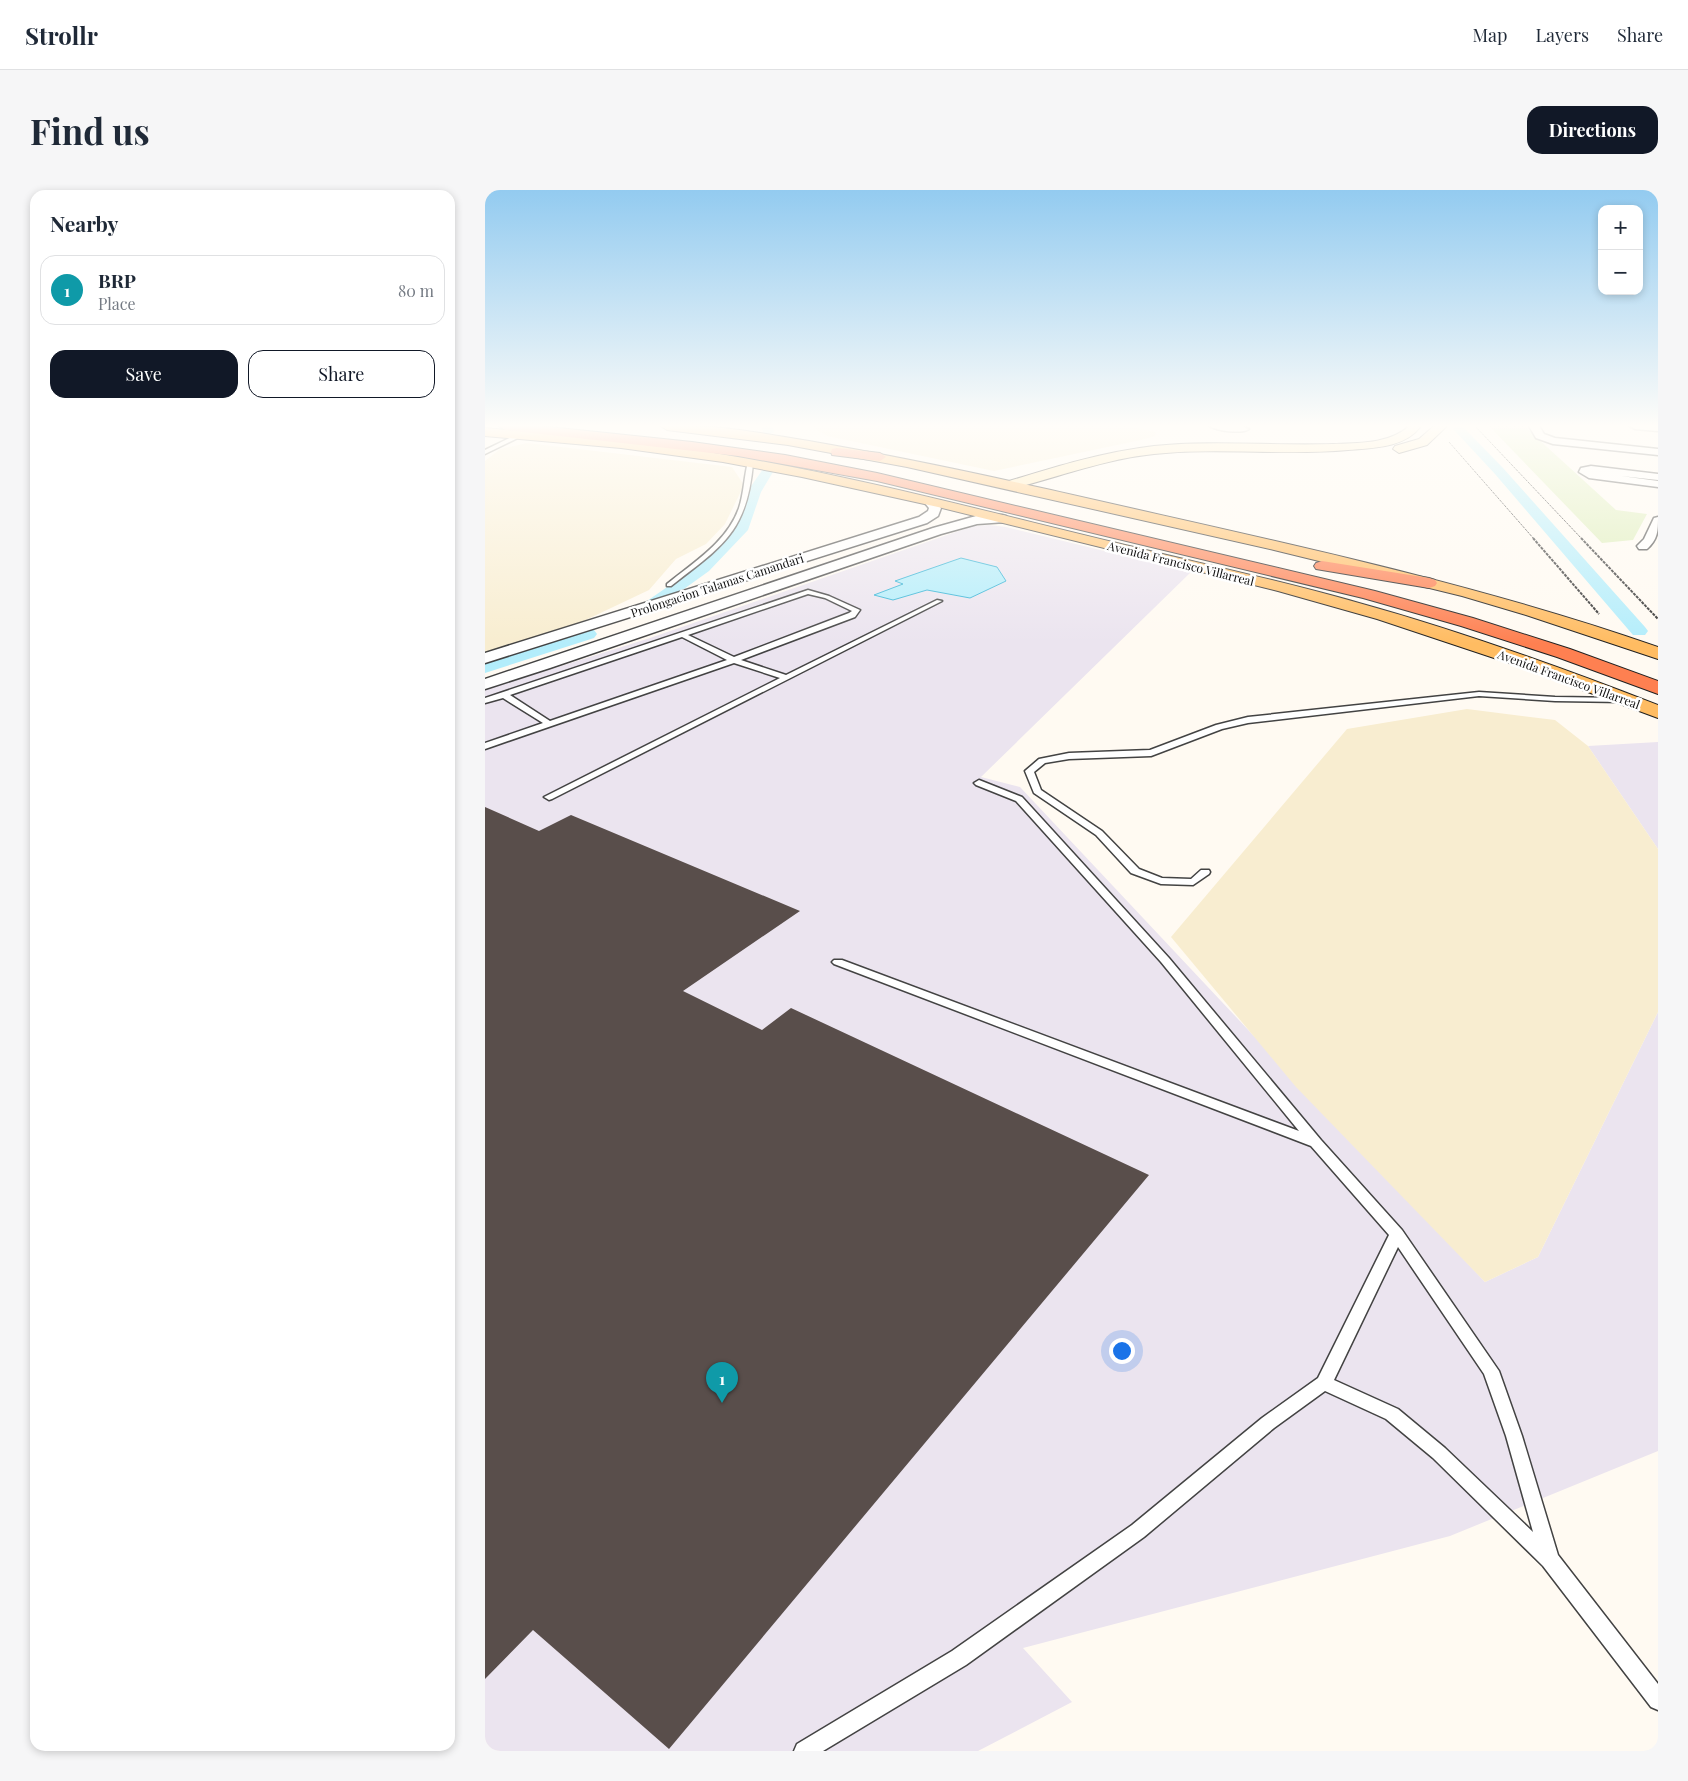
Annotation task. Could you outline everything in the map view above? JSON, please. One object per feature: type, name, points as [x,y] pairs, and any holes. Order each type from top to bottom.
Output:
[{"type":"highway","points":[[942,499],[1033,526]]},
{"type":"highway","name":"Avenida Francisco Villarreal","points":[[945,499],[1356,591],[1498,632],[1658,688]]},
{"type":"highway","name":"Avenida Francisco Villarreal","points":[[1019,499],[1343,575],[1443,602],[1585,645]]},
{"type":"highway","points":[[1251,554],[1429,582]]},
{"type":"main road","name":"Avenida Francisco Villarreal","points":[[941,499],[1002,519],[1286,589],[1384,616],[1523,661],[1658,712]]},
{"type":"main road","points":[[1068,499],[1429,582],[1658,653]]},
{"type":"street","name":"Prolongacion Talamas Camandari","points":[[485,658],[923,520],[934,513],[933,499]]},
{"type":"street","points":[[485,684],[937,531],[976,520],[1002,519]]},
{"type":"street","points":[[1643,546],[1653,534],[1658,521]]},
{"type":"lane","points":[[669,585],[706,556],[733,528],[744,499]]},
{"type":"lane","points":[[485,701],[808,592],[856,610],[852,614],[734,660],[485,746]]},
{"type":"lane","points":[[549,797],[939,601]]},
{"type":"lane","points":[[683,635],[734,660],[787,678]]},
{"type":"lane","points":[[1205,872],[1193,882],[1161,881],[1135,871],[1099,833],[1037,791],[1029,771],[1042,761],[1069,756],[1151,753],[1219,727],[1248,720],[1479,694],[1555,699],[1628,700]]},
{"type":"lane","points":[[503,695],[549,724]]},
{"type":"lane","points":[[979,783],[1019,799],[1165,960],[1316,1143],[1397,1234],[1491,1371],[1514,1436],[1549,1560]]},
{"type":"lane","points":[[1019,799],[1037,791]]},
{"type":"lane","points":[[838,962],[1316,1143]]},
{"type":"lane","points":[[804,1751],[959,1658],[1138,1530],[1268,1423],[1323,1383],[1397,1234]]},
{"type":"lane","points":[[1323,1383],[1392,1414],[1439,1452],[1549,1560],[1658,1700]]},
{"type":"path","points":[[1498,499],[1620,640]]},
{"type":"path","points":[[1544,499],[1658,619]]},
{"type":"shaded area","points":[[485,499],[737,499],[725,524],[706,544],[676,559],[649,590],[554,635],[485,655]]},
{"type":"shaded area","points":[[973,526],[1006,527],[1191,572],[981,777],[1020,787],[1485,1282],[1538,1257],[1658,1012],[1658,1451],[1450,1536],[1023,1648],[1072,1702],[978,1751],[485,1751],[485,690],[650,638]]},
{"type":"shaded area","points":[[1467,709],[1555,720],[1588,746],[1658,849],[1658,1012],[1538,1257],[1485,1282],[1296,1087],[1171,937],[1347,729]]},
{"type":"shaded area","points":[[1658,742],[1658,849],[1588,746]]},
{"type":"green space","points":[[1559,499],[1604,499],[1616,510],[1647,514],[1633,540],[1602,543]]},
{"type":"water","points":[[961,558],[997,567],[1006,581],[970,598],[927,590],[893,600],[874,595],[903,584],[895,581]]},
{"type":"building","points":[[485,807],[539,831],[571,815],[800,911],[683,991],[762,1030],[791,1008],[1149,1175],[669,1749],[533,1630],[485,1679]]},
{"type":"waterway","points":[[653,604],[704,568],[743,527],[752,499]]},
{"type":"waterway","points":[[1523,499],[1639,631]]},
{"type":"waterway","points":[[485,668],[588,634]]},
{"type":"place","name":"BRP","points":[[722,1403]]}]
